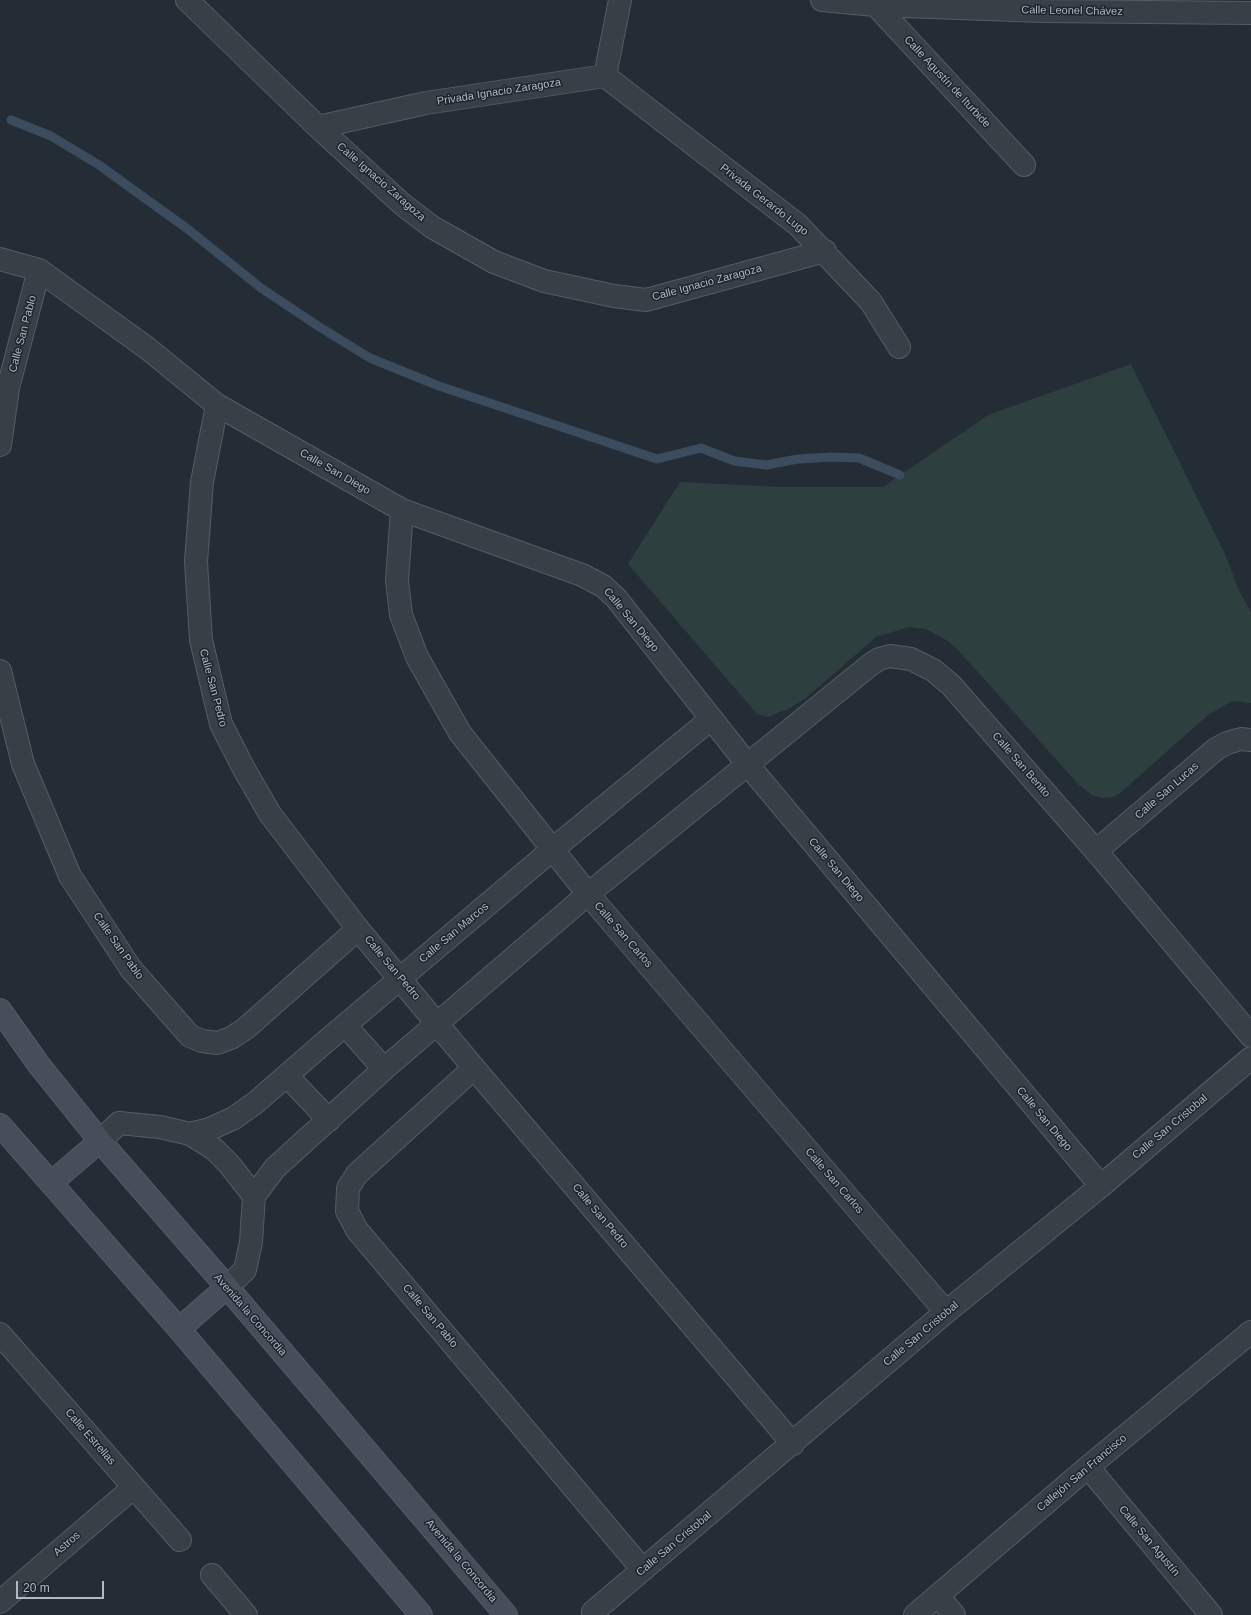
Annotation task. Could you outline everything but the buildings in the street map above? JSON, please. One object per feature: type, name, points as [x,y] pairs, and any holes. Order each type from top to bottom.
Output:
[{"type":"main road","name":"Avenida la Concordia","points":[[0,1010],[39,1065],[100,1141],[227,1287],[506,1615]]},
{"type":"main road","points":[[0,1125],[178,1329],[421,1615]]},
{"type":"main road","points":[[51,1183],[100,1141]]},
{"type":"main road","points":[[178,1329],[227,1287]]},
{"type":"street","points":[[605,76],[620,0]]},
{"type":"street","name":"Calle Leonel Chávez","points":[[822,0],[1043,11],[1251,13]]},
{"type":"street","name":"Calle Ignacio Zaragoza","points":[[193,1],[318,127],[402,204],[432,227],[494,262],[544,281],[614,296],[646,300],[825,252]]},
{"type":"street","name":"Calle Agustín de Iturbide","points":[[873,3],[1024,165]]},
{"type":"street","name":"Privada Ignacio Zaragoza","points":[[318,127],[426,103],[605,76]]},
{"type":"street","name":"Privada Gerardo Lugo","points":[[605,76],[798,225],[871,302],[899,347]]},
{"type":"street","name":"Calle San Diego","points":[[0,259],[39,270],[141,343],[217,405],[402,510],[582,575],[602,586],[616,598],[748,765],[1101,1186]]},
{"type":"street","name":"Calle San Pablo","points":[[0,445],[8,388],[39,270]]},
{"type":"street","name":"Calle San Pedro","points":[[217,405],[202,482],[196,562],[201,640],[221,724],[270,814],[358,929],[793,1444]]},
{"type":"street","name":"Calle San Carlos","points":[[402,510],[397,580],[401,615],[417,657],[460,733],[588,894],[946,1312]]},
{"type":"street","name":"Calle San Benito","points":[[748,765],[879,659],[890,656],[902,657],[911,659],[933,670],[951,685],[1096,851],[1251,1036]]},
{"type":"street","name":"Calle San Pablo","points":[[0,671],[23,764],[70,876],[131,969],[190,1036],[202,1041],[217,1043],[236,1035],[245,1029],[358,929]]},
{"type":"street","name":"Calle San Marcos","points":[[190,1134],[210,1129],[234,1118],[256,1103],[345,1025],[553,849],[711,720]]},
{"type":"street","name":"Calle San Lucas","points":[[1096,851],[1216,749],[1227,743],[1246,740]]},
{"type":"street","points":[[227,1287],[245,1270],[251,1242],[254,1196],[275,1168],[384,1069],[588,894],[748,765]]},
{"type":"street","points":[[345,1025],[384,1069]]},
{"type":"street","name":"Calle San Cristobal","points":[[593,1612],[793,1444],[946,1312],[1101,1186],[1251,1058]]},
{"type":"street","name":"Calle San Pablo","points":[[474,1068],[357,1174],[348,1188],[347,1211],[358,1230],[643,1570]]},
{"type":"street","points":[[287,1076],[328,1120]]},
{"type":"street","name":"Calle San Marcos","points":[[100,1141],[120,1123],[160,1127],[190,1134],[214,1149],[229,1164],[254,1196]]},
{"type":"street","name":"Callejón San Francisco","points":[[915,1615],[1088,1467],[1249,1338]]},
{"type":"street","name":"Calle Estrellas","points":[[4,1347],[134,1486],[180,1540]]},
{"type":"street","name":"Calle San Agustín","points":[[1088,1467],[1211,1615]]},
{"type":"street","name":"Astros","points":[[0,1602],[134,1486]]},
{"type":"street","points":[[212,1575],[246,1615]]},
{"type":"street","points":[[938,1596],[954,1615]]},
{"type":"shaded area","points":[[1131,364],[1225,554],[1239,591],[1251,612],[1251,703],[1232,701],[1208,715],[1120,793],[1113,797],[1103,798],[1092,795],[1079,785],[959,651],[948,641],[926,629],[909,627],[876,637],[806,698],[790,708],[768,717],[757,714],[628,564],[680,482],[782,487],[883,487],[988,415]]},
{"type":"waterway","points":[[11,120],[51,136],[99,165],[189,230],[261,288],[318,326],[370,358],[439,386],[657,459],[701,448],[734,461],[766,465],[798,459],[832,457],[859,458],[900,475]]}]
